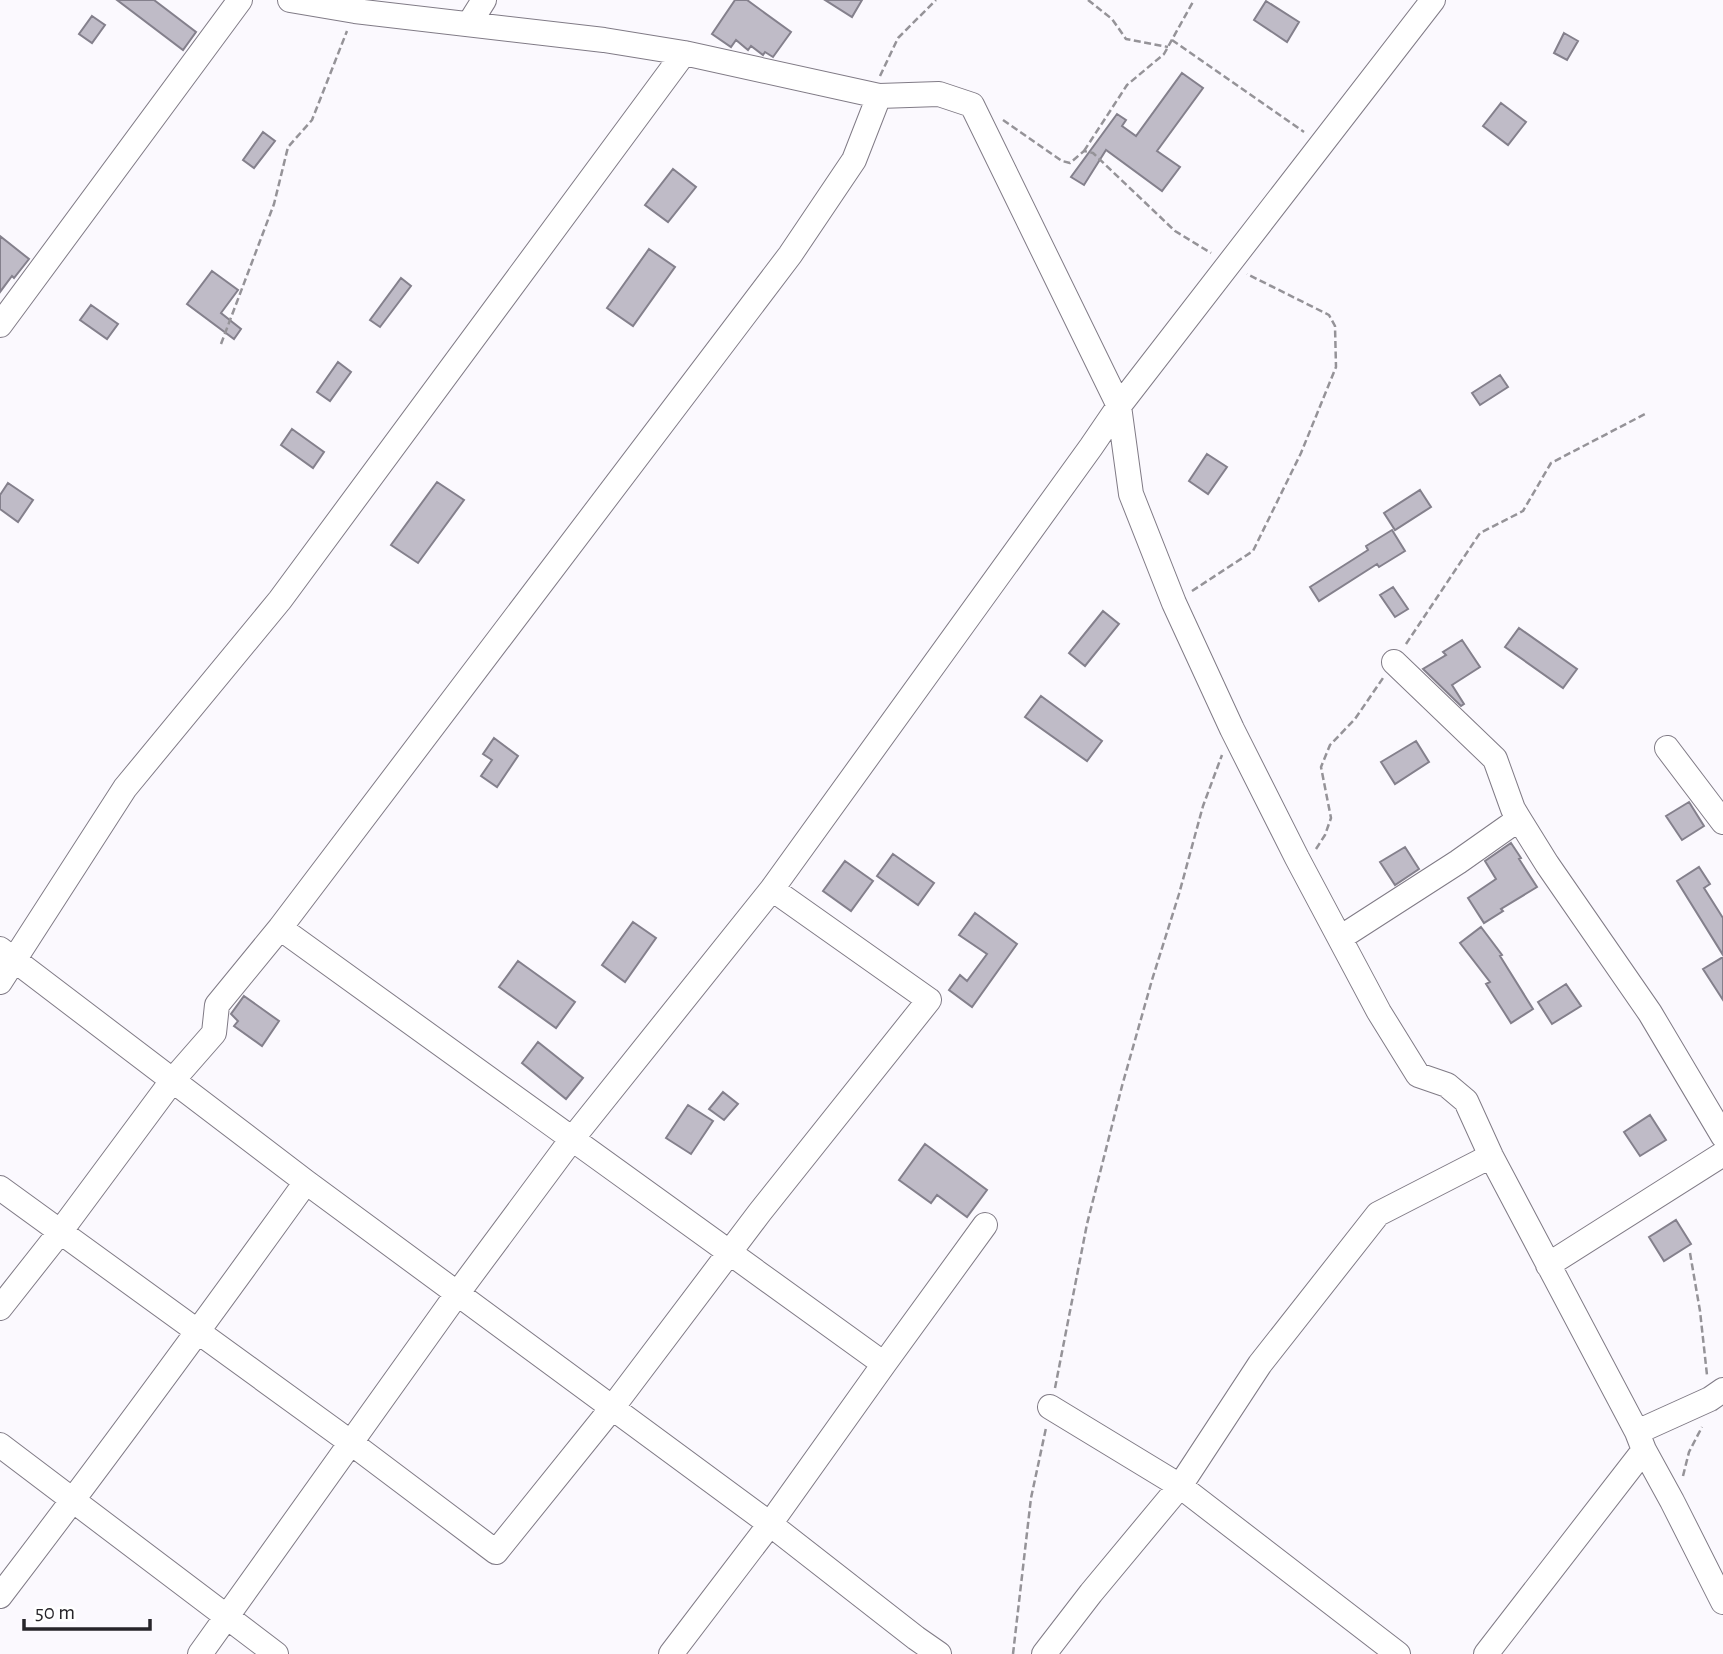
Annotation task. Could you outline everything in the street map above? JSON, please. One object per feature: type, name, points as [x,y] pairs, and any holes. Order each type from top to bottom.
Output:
[{"type":"street","points":[[0,325],[240,0]]},
{"type":"street","points":[[290,0],[357,5],[469,24],[604,40],[684,53],[875,95],[939,94],[972,105],[1119,406],[1131,494],[1174,603],[1232,730],[1379,1012],[1418,1075],[1447,1085],[1466,1101],[1491,1156],[1723,1602]]},
{"type":"street","points":[[469,24],[484,0]]},
{"type":"street","points":[[200,1654],[457,1294],[572,1139],[772,889],[1119,406],[1433,0]]},
{"type":"street","points":[[0,982],[7,955],[125,788],[280,600],[684,53]]},
{"type":"street","points":[[0,1308],[172,1081],[214,1032],[216,1005],[280,928],[790,255],[854,160],[875,95]]},
{"type":"street","points":[[1394,662],[1494,759],[1513,808],[1547,864],[1650,1013],[1723,1136]]},
{"type":"street","points":[[1667,748],[1723,822]]},
{"type":"street","points":[[1340,938],[1520,819]]},
{"type":"street","points":[[0,1188],[496,1552],[612,1408],[760,1212],[929,1000],[772,889]]},
{"type":"street","points":[[280,928],[884,1364]]},
{"type":"street","points":[[7,955],[306,1182],[770,1524],[939,1654]]},
{"type":"street","points":[[1548,1265],[1723,1154]]},
{"type":"street","points":[[1044,1654],[1180,1486],[1260,1364],[1378,1214],[1491,1156]]},
{"type":"street","points":[[0,1596],[198,1332],[306,1182]]},
{"type":"street","points":[[671,1654],[770,1524],[985,1225]]},
{"type":"street","points":[[1486,1654],[1640,1441],[1717,1395]]},
{"type":"street","points":[[1050,1407],[1180,1486],[1398,1654]]},
{"type":"street","points":[[0,1445],[276,1654]]},
{"type":"path","points":[[875,95],[898,38],[936,0]]},
{"type":"path","points":[[1088,0],[1112,19],[1126,39],[1168,47]]},
{"type":"path","points":[[972,105],[989,110],[1062,161],[1070,163],[1084,151],[1127,85],[1164,54],[1194,0]]},
{"type":"path","points":[[222,344],[274,204],[288,147],[312,120],[357,5]]},
{"type":"path","points":[[1172,40],[1322,145]]},
{"type":"path","points":[[1084,151],[1093,153],[1175,231],[1229,264],[1329,315],[1335,326],[1336,367],[1301,453],[1252,551],[1174,603]]},
{"type":"path","points":[[1300,863],[1313,854],[1325,835],[1331,818],[1321,767],[1331,744],[1355,719],[1480,533],[1523,511],[1552,463],[1647,413]]},
{"type":"path","points":[[1013,1654],[1031,1498],[1087,1224],[1122,1086],[1203,806],[1232,730]]},
{"type":"path","points":[[1672,1501],[1689,1452],[1709,1418],[1717,1395],[1690,1253]]},
{"type":"building","points":[[117,0],[154,0],[196,32],[183,50]]},
{"type":"building","points":[[735,0],[747,0],[791,32],[773,57],[765,52],[763,55],[751,46],[748,50],[736,40],[731,47],[712,34]]},
{"type":"building","points":[[825,0],[862,0],[852,17]]},
{"type":"building","points":[[1266,1],[1299,22],[1287,42],[1254,20]]},
{"type":"building","points":[[92,16],[105,25],[92,43],[79,34]]},
{"type":"building","points":[[1564,33],[1578,41],[1567,60],[1554,53]]},
{"type":"building","points":[[1182,73],[1203,88],[1157,151],[1180,167],[1162,191],[1106,150],[1084,185],[1071,177],[1117,114],[1126,120],[1122,126],[1136,136]]},
{"type":"building","points":[[1501,103],[1526,122],[1508,145],[1483,126]]},
{"type":"building","points":[[263,132],[275,141],[254,168],[243,160]]},
{"type":"building","points":[[673,169],[696,187],[668,222],[645,205]]},
{"type":"building","points":[[0,236],[29,259],[0,292]]},
{"type":"building","points":[[649,249],[675,267],[633,326],[607,308]]},
{"type":"building","points":[[212,271],[238,290],[221,313],[241,329],[234,339],[187,304]]},
{"type":"building","points":[[401,278],[411,286],[380,327],[370,320]]},
{"type":"building","points":[[91,305],[118,324],[107,339],[80,320]]},
{"type":"building","points":[[338,362],[351,372],[330,401],[317,392]]},
{"type":"building","points":[[1500,375],[1508,387],[1480,405],[1472,393]]},
{"type":"building","points":[[292,429],[324,452],[313,468],[281,445]]},
{"type":"building","points":[[1207,454],[1227,467],[1208,494],[1189,481]]},
{"type":"building","points":[[437,482],[464,500],[418,563],[391,545]]},
{"type":"building","points":[[8,483],[33,500],[18,522],[0,509],[0,495]]},
{"type":"building","points":[[1420,490],[1431,507],[1395,530],[1384,513]]},
{"type":"building","points":[[1392,530],[1405,551],[1379,567],[1377,564],[1319,601],[1310,587],[1368,550],[1366,546]]},
{"type":"building","points":[[1393,587],[1408,609],[1395,617],[1380,595]]},
{"type":"building","points":[[1103,611],[1119,624],[1085,666],[1069,653]]},
{"type":"building","points":[[1519,628],[1577,669],[1563,688],[1505,647]]},
{"type":"building","points":[[1462,640],[1480,667],[1452,685],[1464,704],[1461,706],[1423,669],[1446,655],[1443,652]]},
{"type":"building","points":[[1041,696],[1102,741],[1087,761],[1025,717]]},
{"type":"building","points":[[494,738],[518,756],[497,787],[481,776],[492,760],[483,754]]},
{"type":"building","points":[[1416,741],[1429,762],[1395,784],[1381,762]]},
{"type":"building","points":[[1689,802],[1704,826],[1682,840],[1666,816]]},
{"type":"building","points":[[1511,843],[1537,887],[1484,923],[1468,898],[1496,879],[1485,861]]},
{"type":"building","points":[[1405,847],[1419,869],[1395,885],[1380,862]]},
{"type":"building","points":[[893,854],[934,883],[918,905],[877,876]]},
{"type":"building","points":[[845,861],[873,881],[851,911],[823,891]]},
{"type":"building","points":[[1699,867],[1710,884],[1704,888],[1723,918],[1723,955],[1677,881]]},
{"type":"building","points":[[975,913],[1017,944],[972,1007],[949,990],[960,975],[967,981],[987,954],[959,935]]},
{"type":"building","points":[[633,922],[656,938],[625,982],[602,965]]},
{"type":"building","points":[[1481,927],[1502,955],[1500,956],[1533,1009],[1511,1023],[1486,984],[1490,982],[1460,943]]},
{"type":"building","points":[[1723,957],[1723,1000],[1703,969]]},
{"type":"building","points":[[518,961],[575,1002],[556,1028],[499,987]]},
{"type":"building","points":[[1566,984],[1581,1006],[1552,1024],[1538,1002]]},
{"type":"building","points":[[244,996],[279,1021],[262,1046],[234,1026],[238,1021],[231,1014]]},
{"type":"building","points":[[538,1042],[583,1078],[566,1099],[522,1063]]},
{"type":"building","points":[[723,1092],[738,1104],[724,1120],[709,1109]]},
{"type":"building","points":[[688,1105],[713,1121],[691,1154],[666,1138]]},
{"type":"building","points":[[1650,1115],[1666,1140],[1640,1156],[1624,1132]]},
{"type":"building","points":[[925,1144],[987,1190],[967,1217],[937,1195],[931,1203],[899,1180]]},
{"type":"building","points":[[1676,1220],[1691,1244],[1664,1261],[1649,1237]]}]
